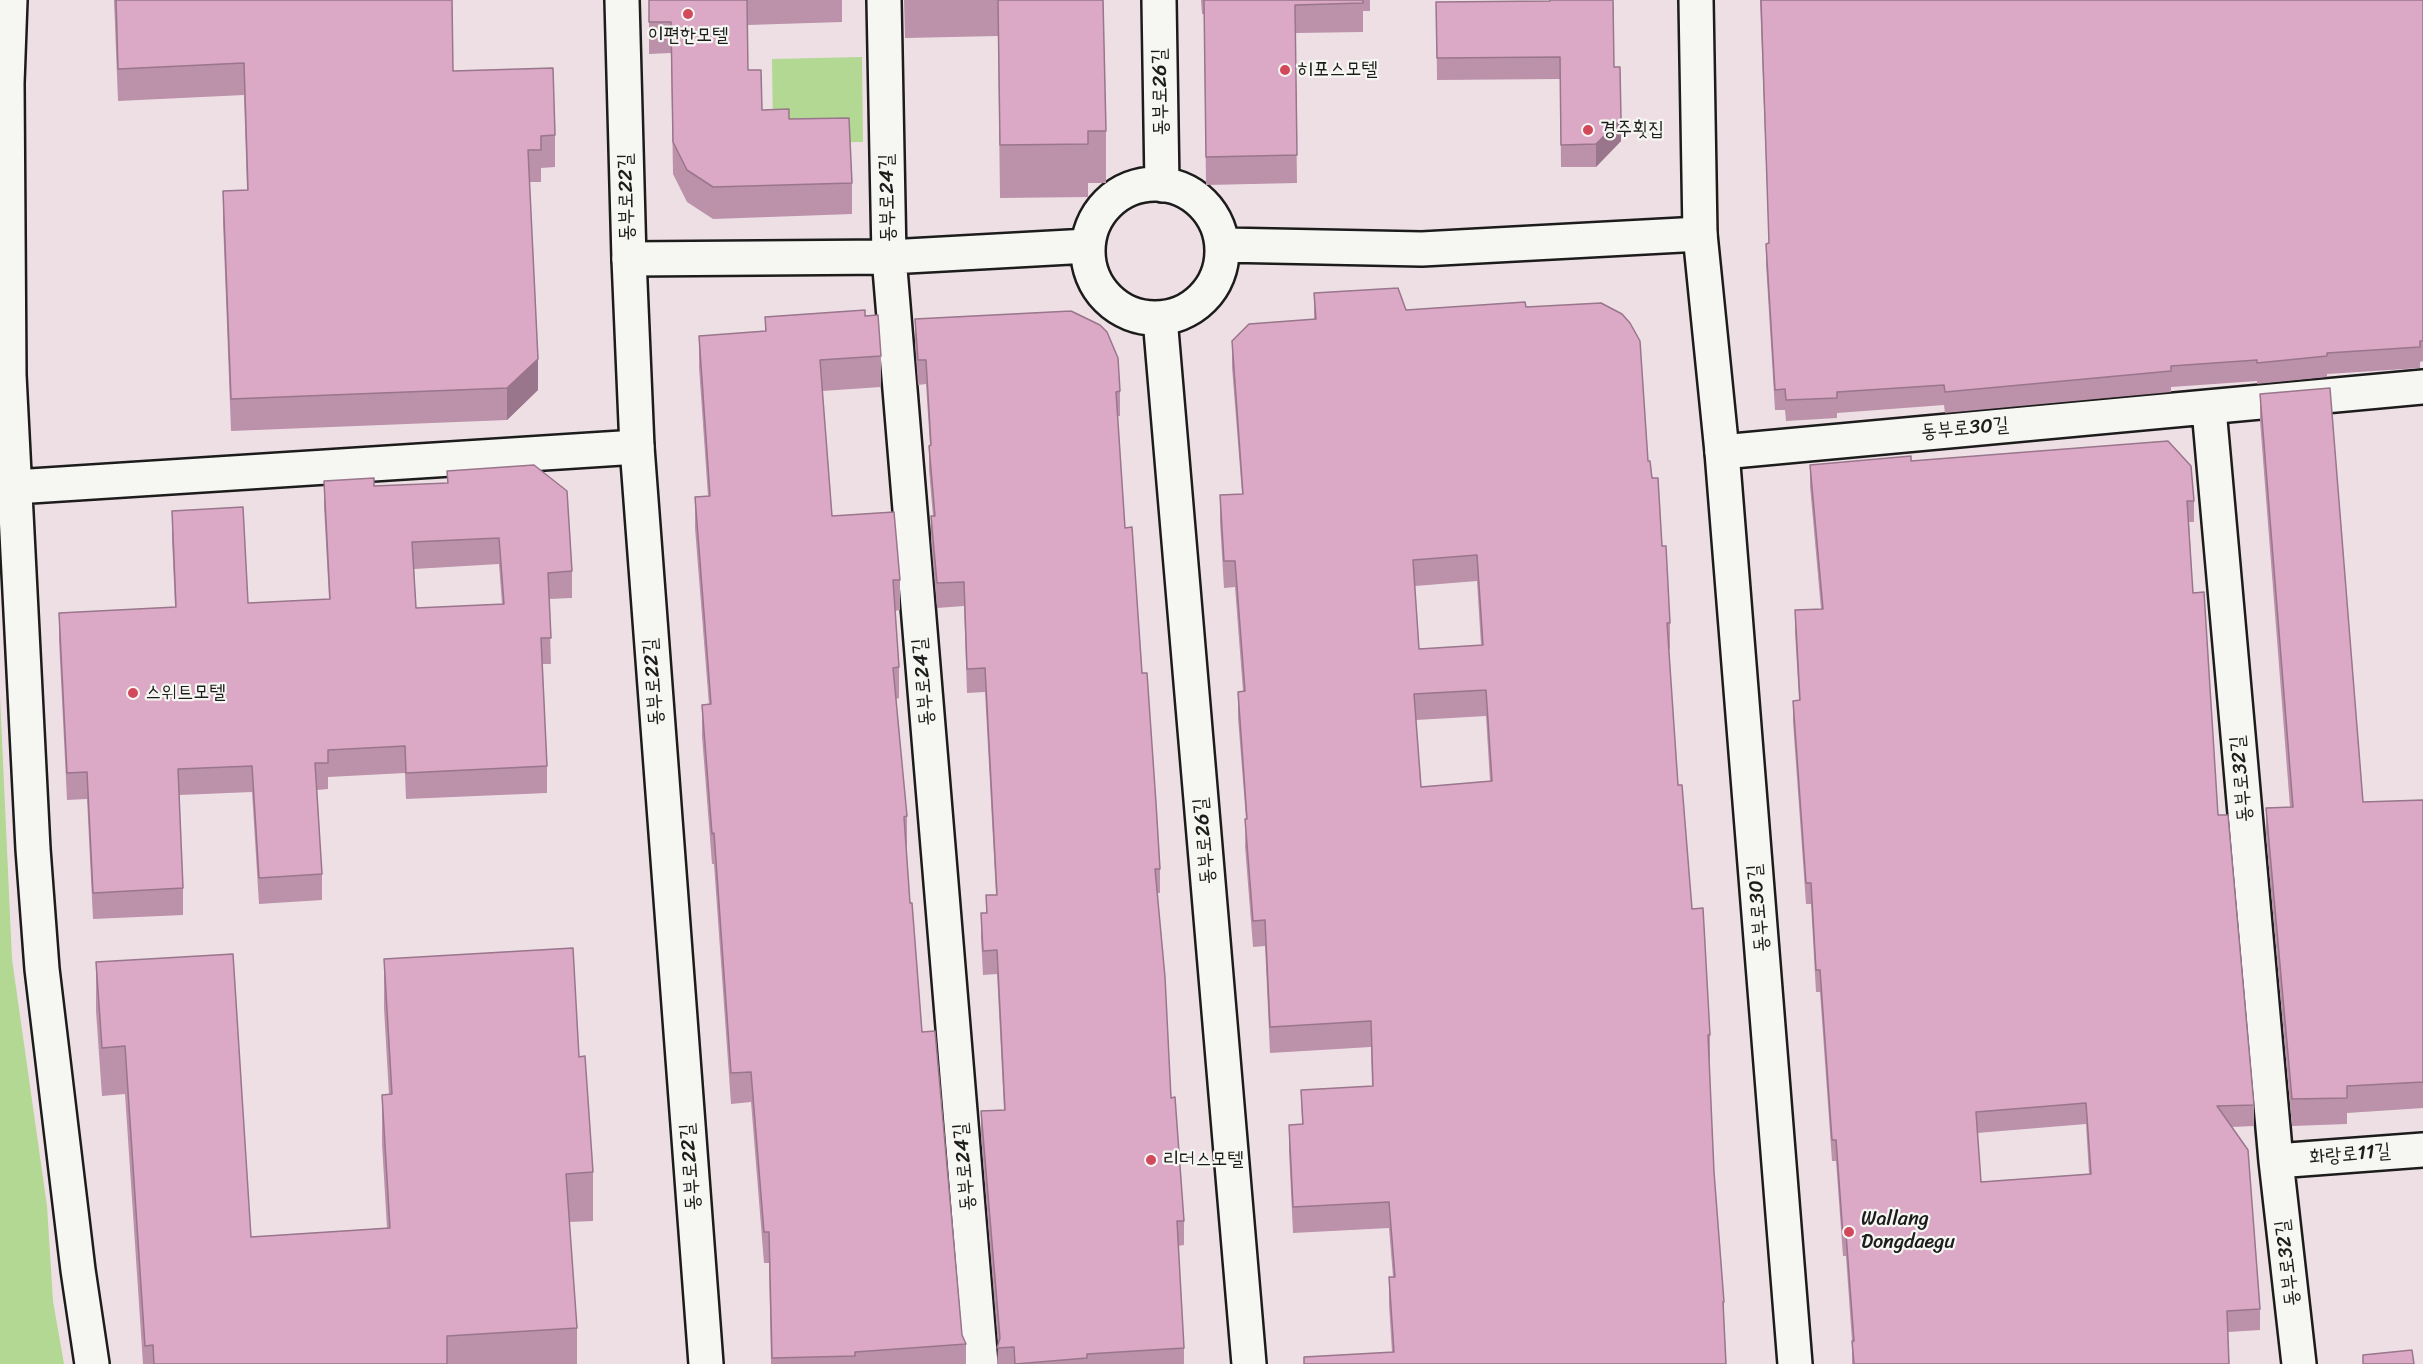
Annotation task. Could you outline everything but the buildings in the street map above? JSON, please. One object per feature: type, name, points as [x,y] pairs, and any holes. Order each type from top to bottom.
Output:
[{"type":"street","points":[[10,0],[7,83],[9,375],[33,849],[42,969],[78,1270],[92,1364]]},
{"type":"street","name":"동부로22길","points":[[622,0],[637,447],[706,1364]]},
{"type":"street","name":"동부로24길","points":[[884,0],[889,257],[981,1364]]},
{"type":"street","name":"동부로26길","points":[[1159,0],[1162,184]]},
{"type":"street","name":"동부로30길","points":[[1696,0],[1700,234],[1722,452],[1795,1364]]},
{"type":"street","points":[[1162,184],[1184,190],[1203,204],[1216,222],[1223,245],[1222,265],[1214,285],[1202,300],[1185,312],[1160,318],[1145,318],[1126,312],[1109,301],[1096,285],[1089,267],[1088,246],[1093,225],[1104,207],[1120,194],[1141,186],[1162,184]]},
{"type":"street","points":[[1223,245],[1422,249],[1700,234]]},
{"type":"street","points":[[629,259],[889,257],[1088,246]]},
{"type":"street","name":"동부로26길","points":[[1160,318],[1250,1364]]},
{"type":"street","points":[[2209,409],[2423,387]]},
{"type":"street","name":"동부로30길","points":[[1722,452],[2209,409]]},
{"type":"street","name":"동부로32길","points":[[2209,409],[2276,1161],[2299,1364]]},
{"type":"street","points":[[15,487],[637,447]]},
{"type":"street","name":"화랑로11길","points":[[2276,1161],[2423,1149]]},
{"type":"green space","points":[[862,57],[863,142],[796,143],[773,132],[772,59]]},
{"type":"green space","points":[[0,696],[12,959],[47,1206],[53,1301],[64,1364],[0,1364]]},
{"type":"place","name":"이편한모텔","points":[[688,14]]},
{"type":"place","name":"히포스모텔","points":[[1285,70]]},
{"type":"place","name":"경주횟집","points":[[1588,130]]},
{"type":"place","name":"스위트모텔","points":[[133,693]]},
{"type":"place","name":"리더스모텔","points":[[1151,1160]]},
{"type":"place","name":"Wallang Dongdaegu","points":[[1849,1232]]}]
